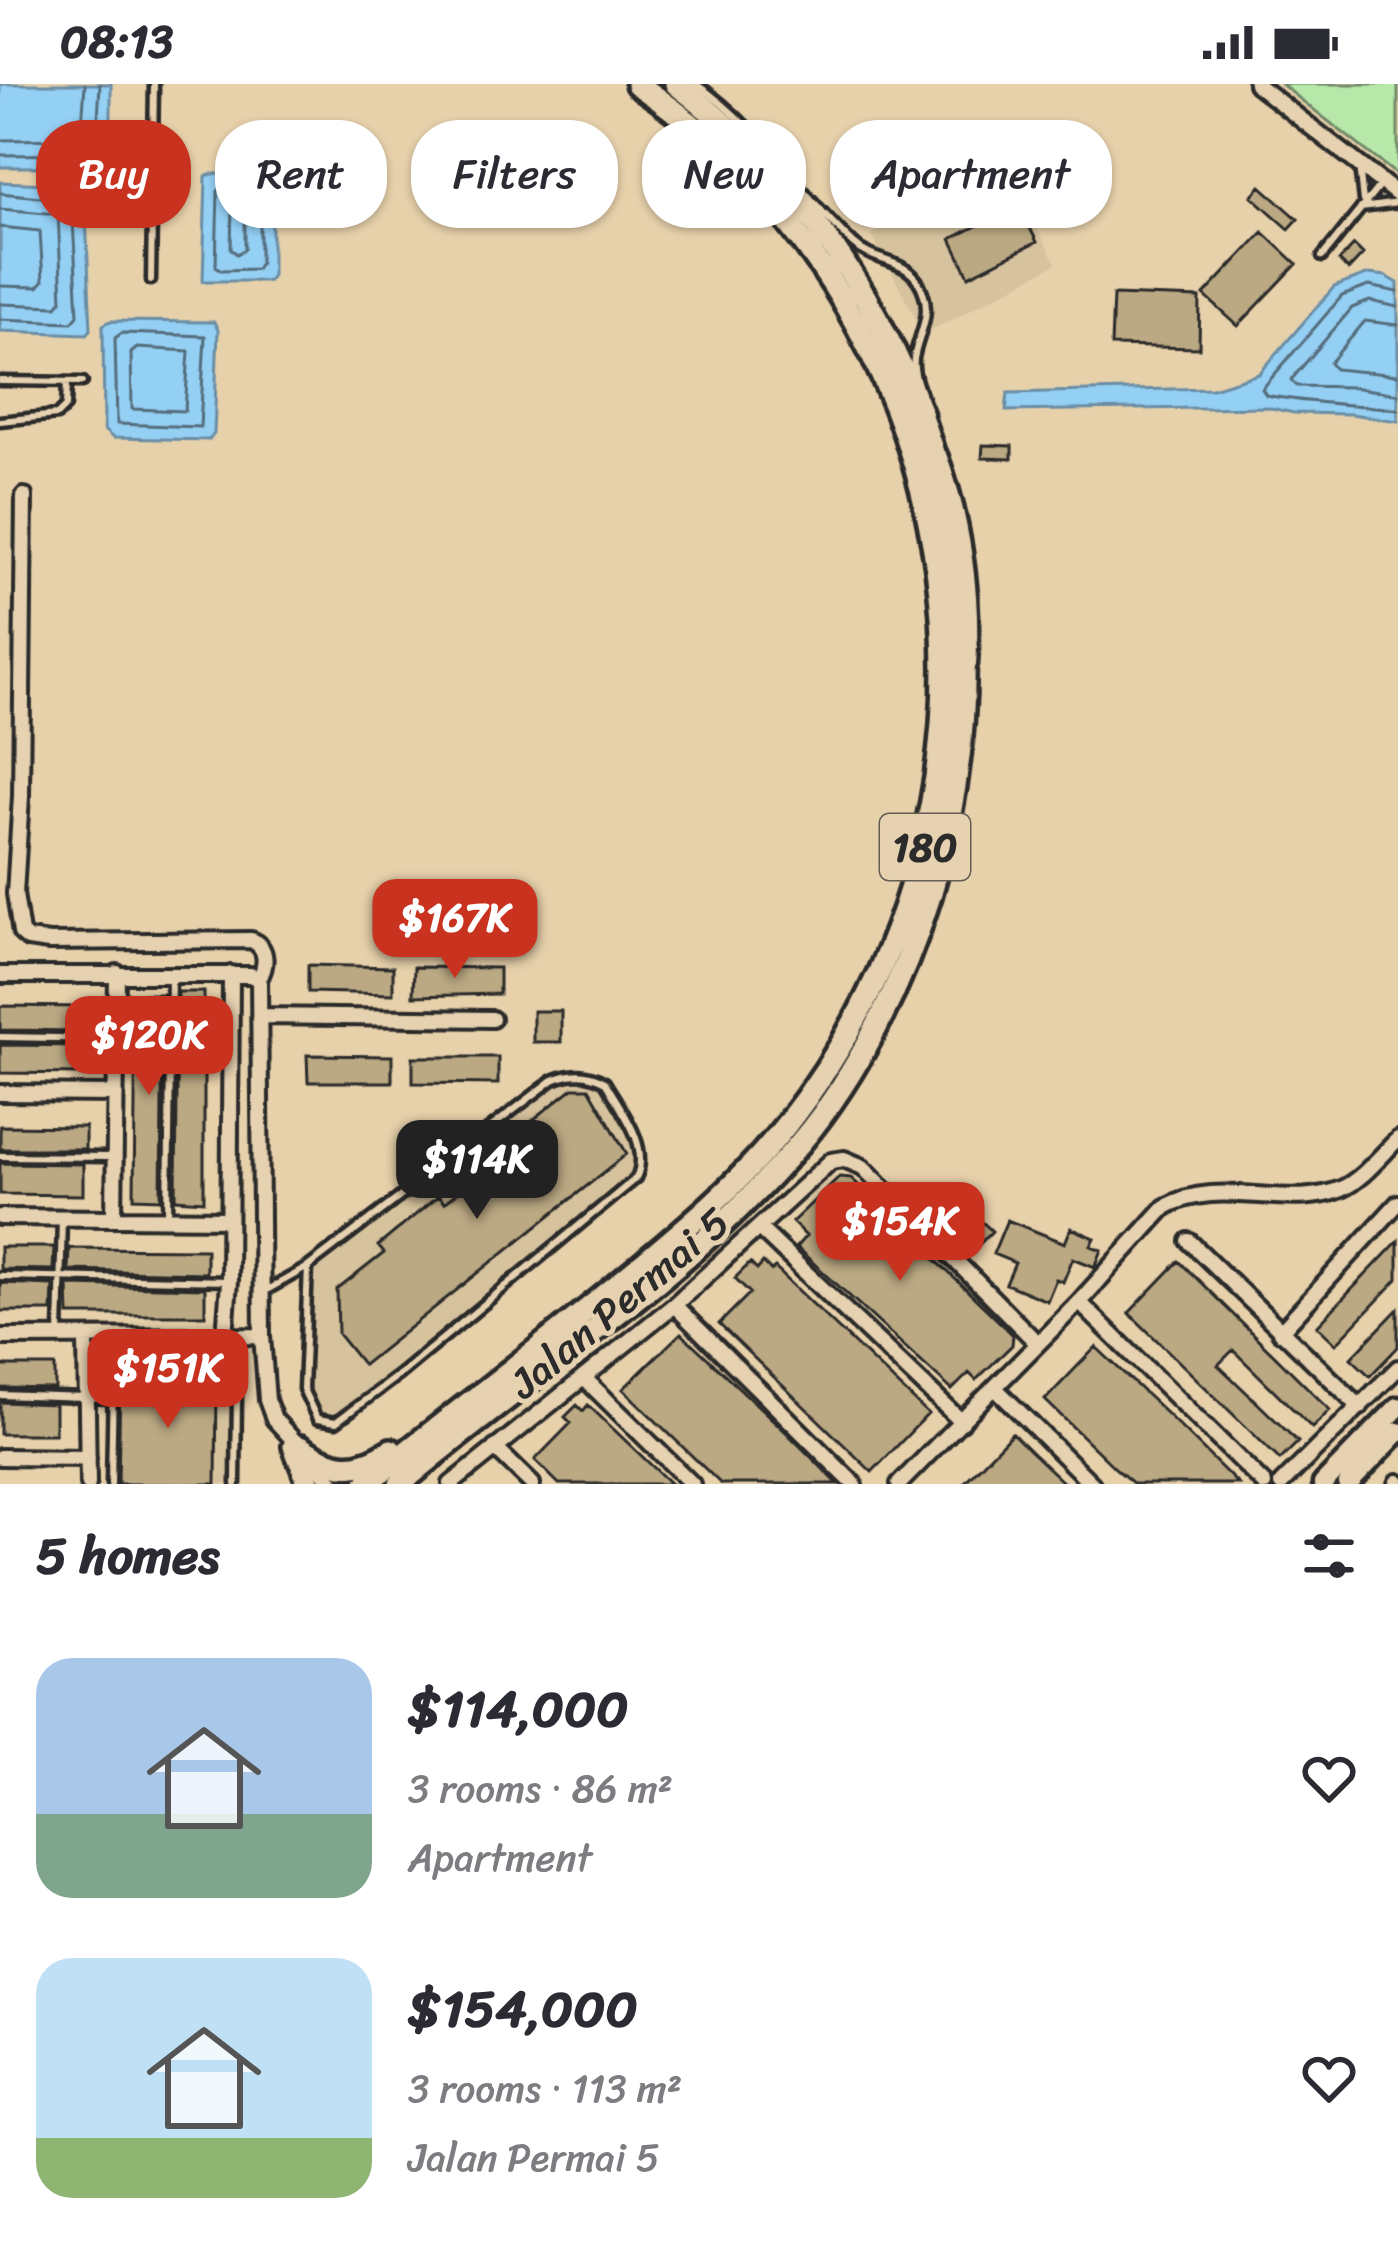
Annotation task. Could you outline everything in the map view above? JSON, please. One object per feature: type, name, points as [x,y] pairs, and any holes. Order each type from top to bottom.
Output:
[{"type":"main road","name":"180","points":[[366,1484],[673,1239],[734,1183],[826,1071],[880,977],[923,854],[938,772],[947,672],[940,588],[919,478],[874,361],[839,298],[760,192],[696,130],[637,84]]},
{"type":"main road","name":"180","points":[[400,1484],[667,1272],[802,1141],[895,991],[940,862],[962,750],[965,644],[957,546],[911,386],[862,292],[806,212],[753,152],[676,84]]},
{"type":"main road","points":[[295,1442],[334,1466],[365,1465],[467,1404]]},
{"type":"main road","points":[[1323,1484],[1398,1407]]},
{"type":"main road","points":[[1348,1484],[1398,1432]]},
{"type":"main road","points":[[295,1442],[308,1484]]},
{"type":"main road","points":[[420,1484],[432,1456]]},
{"type":"street","points":[[1256,84],[1398,199]]},
{"type":"street","points":[[24,496],[21,796],[15,894],[21,934],[50,942],[251,940],[261,946],[266,1400],[274,1419],[334,1484]]},
{"type":"street","points":[[114,1216],[117,973]]},
{"type":"street","points":[[0,975],[231,974],[259,980]]},
{"type":"street","points":[[225,1336],[231,974]]},
{"type":"street","points":[[261,1016],[492,1019]]},
{"type":"street","points":[[0,1093],[116,1094]]},
{"type":"street","points":[[899,1484],[1079,1302],[1146,1227],[1180,1198],[1321,1194],[1342,1188],[1398,1139]]},
{"type":"street","name":"Jalan Permai 5","points":[[452,1484],[674,1305],[830,1161],[863,1167],[1036,1342]]},
{"type":"street","points":[[1280,1331],[1398,1202]]},
{"type":"street","points":[[0,1217],[229,1219]]},
{"type":"street","points":[[759,1228],[962,1422]]},
{"type":"street","points":[[1189,1241],[1360,1406]]},
{"type":"street","points":[[1079,1302],[1264,1484]]},
{"type":"street","points":[[674,1305],[854,1484]]},
{"type":"street","points":[[0,1337],[262,1336]]},
{"type":"street","points":[[86,1339],[88,1484]]},
{"type":"street","points":[[1281,1484],[1398,1368]]},
{"type":"street","points":[[584,1378],[692,1484]]},
{"type":"street","points":[[995,1388],[1092,1484]]},
{"type":"street","points":[[495,1448],[532,1484]]},
{"type":"street","points":[[0,1456],[88,1458]]},
{"type":"lane","points":[[151,280],[154,84]]},
{"type":"lane","points":[[697,84],[749,126],[866,256],[902,263],[924,293],[924,325],[913,364],[956,490],[972,599],[972,691],[962,750]]},
{"type":"lane","points":[[1359,164],[1362,206]]},
{"type":"lane","points":[[1322,257],[1382,182]]},
{"type":"lane","points":[[1362,206],[1398,199]]},
{"type":"lane","points":[[0,381],[83,382]]},
{"type":"lane","points":[[0,421],[57,416],[66,406],[67,383]]},
{"type":"lane","points":[[168,1217],[171,973]]},
{"type":"lane","points":[[0,1037],[116,1039]]},
{"type":"lane","points":[[262,1292],[308,1267],[554,1080],[583,1073],[605,1082],[638,1142],[642,1154],[636,1178],[336,1422],[316,1419],[303,1389],[308,1267]]},
{"type":"lane","points":[[0,1156],[115,1157]]},
{"type":"lane","points":[[59,1339],[62,1217]]},
{"type":"lane","points":[[0,1276],[229,1281]]},
{"type":"lane","points":[[111,1484],[115,1375],[127,1366],[224,1370],[237,1393],[236,1484]]},
{"type":"lane","points":[[0,1395],[113,1399]]},
{"type":"shaded area","points":[[883,228],[1037,228],[1056,264],[924,334],[871,234]]},
{"type":"shaded area","points":[[567,1077],[604,1084],[635,1143],[633,1175],[399,1371],[336,1419],[319,1416],[306,1389],[311,1270]]},
{"type":"shaded area","points":[[212,1369],[224,1374],[234,1394],[233,1484],[115,1484],[120,1373]]},
{"type":"green space","points":[[1281,84],[1398,84],[1398,176]]},
{"type":"water","points":[[0,84],[111,84],[111,120],[36,120],[36,167],[0,167]]},
{"type":"water","points":[[215,174],[215,228],[272,228],[268,281],[203,281],[206,176]]},
{"type":"water","points":[[0,182],[36,183],[36,228],[87,228],[91,330],[87,334],[0,331]]},
{"type":"water","points":[[1369,274],[1398,283],[1398,421],[1266,407],[1006,411],[1008,393],[1212,388],[1259,374],[1334,287]]},
{"type":"water","points":[[110,321],[214,322],[218,330],[214,434],[209,440],[113,438],[104,430],[103,325]]},
{"type":"building","points":[[1261,186],[1298,219],[1289,229],[1252,196]]},
{"type":"building","points":[[972,228],[1030,228],[1037,242],[969,276],[951,239]]},
{"type":"building","points":[[1263,232],[1297,264],[1238,326],[1204,295]]},
{"type":"building","points":[[1354,245],[1363,254],[1348,270],[1339,261]]},
{"type":"building","points":[[1113,295],[1200,298],[1199,348],[1111,346]]},
{"type":"building","points":[[983,445],[1012,446],[1012,459],[982,458]]},
{"type":"building","points":[[308,965],[393,967],[393,994],[308,992]]},
{"type":"building","points":[[414,967],[499,968],[499,994],[413,996]]},
{"type":"building","points":[[178,992],[204,992],[204,1201],[176,1199]]},
{"type":"building","points":[[144,994],[163,994],[161,1199],[134,1198],[136,1004],[143,1004]]},
{"type":"building","points":[[0,1006],[85,1007],[85,1031],[0,1030]]},
{"type":"building","points":[[533,1011],[561,1011],[561,1042],[533,1042]]},
{"type":"building","points":[[0,1045],[85,1046],[84,1074],[0,1073]]},
{"type":"building","points":[[307,1055],[392,1056],[392,1082],[308,1082]]},
{"type":"building","points":[[413,1057],[498,1057],[498,1084],[413,1083]]},
{"type":"building","points":[[573,1088],[589,1088],[627,1154],[363,1365],[338,1334],[337,1290],[384,1253],[378,1246],[438,1196],[444,1203],[506,1154],[500,1146]]},
{"type":"building","points":[[0,1126],[85,1127],[85,1149],[0,1149]]},
{"type":"building","points":[[0,1163],[83,1164],[83,1195],[0,1194]]},
{"type":"building","points":[[839,1177],[851,1178],[1013,1335],[1012,1345],[976,1380],[969,1373],[952,1390],[796,1247],[806,1236],[792,1222]]},
{"type":"building","points":[[980,1220],[992,1231],[974,1250],[962,1239]]},
{"type":"building","points":[[1007,1220],[1065,1243],[1071,1228],[1095,1238],[1091,1246],[1102,1250],[1095,1267],[1073,1258],[1063,1282],[1056,1279],[1047,1301],[1006,1284],[1015,1263],[993,1254]]},
{"type":"building","points":[[1398,1241],[1398,1279],[1336,1344],[1317,1326]]},
{"type":"building","points":[[0,1247],[54,1247],[53,1270],[0,1269]]},
{"type":"building","points":[[69,1248],[206,1249],[206,1273],[68,1270]]},
{"type":"building","points":[[1179,1261],[1330,1410],[1312,1428],[1233,1350],[1218,1365],[1298,1442],[1280,1460],[1129,1313]]},
{"type":"building","points":[[750,1263],[757,1270],[763,1263],[771,1271],[775,1268],[928,1414],[872,1472],[719,1324],[750,1293],[735,1278]]},
{"type":"building","points":[[0,1283],[53,1285],[52,1311],[0,1311]]},
{"type":"building","points":[[68,1285],[205,1288],[205,1315],[69,1315]]},
{"type":"building","points":[[1398,1309],[1398,1347],[1370,1376],[1351,1358]]},
{"type":"building","points":[[681,1333],[838,1484],[721,1484],[623,1389]]},
{"type":"building","points":[[1096,1347],[1238,1484],[1134,1484],[1116,1469],[1045,1400]]},
{"type":"building","points":[[0,1366],[55,1366],[55,1389],[0,1388]]},
{"type":"building","points":[[128,1377],[209,1378],[217,1385],[216,1484],[118,1484],[120,1385]]},
{"type":"building","points":[[0,1402],[55,1404],[55,1434],[0,1434]]},
{"type":"building","points":[[577,1405],[583,1411],[588,1405],[671,1484],[559,1484],[535,1460],[571,1423],[565,1417]]},
{"type":"building","points":[[1012,1433],[1030,1451],[1065,1484],[963,1484]]}]
